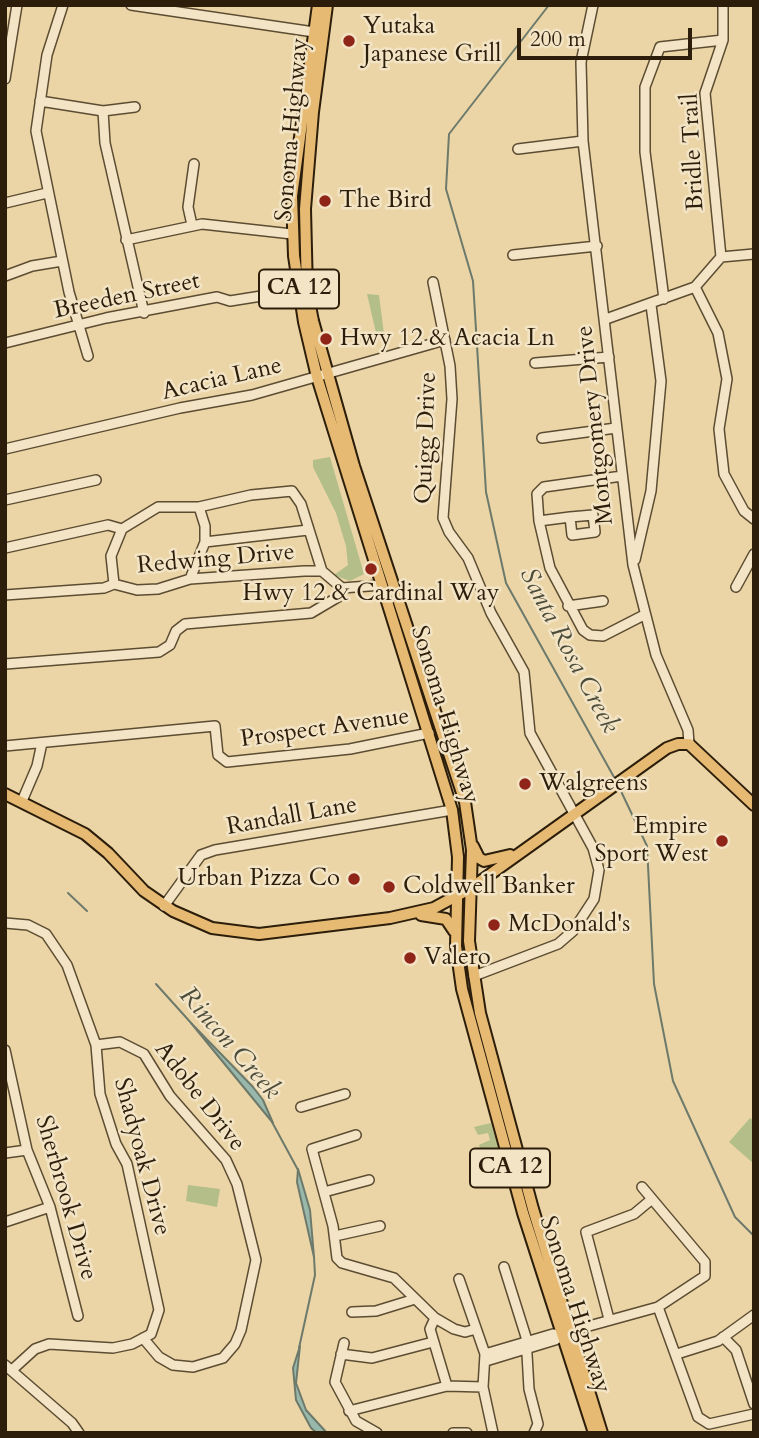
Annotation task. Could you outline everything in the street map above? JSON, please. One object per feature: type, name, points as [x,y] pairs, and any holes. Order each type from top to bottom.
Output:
[{"type":"main road","name":"Sonoma Highway","points":[[318,5],[319,33],[304,229],[309,298],[322,376]]},
{"type":"main road","name":"Sonoma Highway","points":[[327,5],[295,157],[292,233],[299,290],[322,376],[388,583],[465,802],[471,840],[470,941],[480,1013],[594,1433]]},
{"type":"main road","name":"Sonoma Highway","points":[[388,583],[452,810],[458,857],[455,933],[465,999],[523,1213],[602,1433]]},
{"type":"main road","points":[[5,794],[85,834],[144,891],[164,906],[212,928],[259,934],[415,914],[457,896],[603,796],[667,748],[689,744],[754,805]]},
{"type":"main road","points":[[471,840],[483,861],[519,852]]},
{"type":"main road","points":[[415,914],[446,919],[455,933]]},
{"type":"street","points":[[5,79],[17,5]]},
{"type":"street","points":[[63,5],[47,55],[36,131],[62,261],[88,356]]},
{"type":"street","points":[[131,5],[189,9],[319,33]]},
{"type":"street","name":"Montgomery Drive","points":[[593,5],[581,62],[583,141],[633,565],[644,615],[663,677],[688,730],[689,744]]},
{"type":"street","name":"Bridle Trail","points":[[721,257],[705,93],[723,40],[723,5]]},
{"type":"street","points":[[664,299],[645,152],[645,87],[660,47],[723,40]]},
{"type":"street","points":[[40,101],[103,111],[135,107]]},
{"type":"street","points":[[103,111],[105,143],[144,313]]},
{"type":"street","points":[[518,149],[583,141]]},
{"type":"street","points":[[192,225],[188,207],[194,164]]},
{"type":"street","points":[[5,203],[47,193]]},
{"type":"street","points":[[126,240],[192,225],[292,233]]},
{"type":"street","points":[[513,255],[597,246]]},
{"type":"street","points":[[606,319],[652,305],[695,287],[721,257],[754,254]]},
{"type":"street","points":[[5,276],[32,266],[62,261]]},
{"type":"street","name":"Quigg Drive","points":[[433,282],[445,340],[452,399],[443,518],[449,532],[468,558],[491,612],[524,672],[530,733],[548,763],[573,816],[593,848],[599,870],[594,899],[584,919],[558,944],[474,976]]},
{"type":"street","points":[[695,287],[718,333],[727,379],[719,429],[724,474],[744,511],[754,519]]},
{"type":"street","name":"Breeden Street","points":[[5,343],[106,318],[144,313],[217,297],[230,301],[299,290]]},
{"type":"street","points":[[633,565],[651,491],[661,381],[652,305]]},
{"type":"street","name":"Acacia Lane","points":[[5,449],[180,408],[251,395],[445,340]]},
{"type":"street","points":[[535,363],[609,357]]},
{"type":"street","points":[[542,438],[616,428]]},
{"type":"street","points":[[622,476],[544,487],[537,494],[539,521],[550,568],[583,630],[597,636],[610,633],[644,615]]},
{"type":"street","points":[[5,500],[96,480]]},
{"type":"street","points":[[114,584],[111,556],[122,529],[158,507],[199,507],[251,495],[292,491],[301,504],[322,571]]},
{"type":"street","points":[[190,579],[205,542],[205,526],[199,507]]},
{"type":"street","points":[[539,521],[570,517]]},
{"type":"street","points":[[5,548],[108,525],[122,529]]},
{"type":"street","points":[[205,542],[308,530]]},
{"type":"street","points":[[736,587],[754,554]]},
{"type":"street","name":"Redwing Drive","points":[[5,596],[104,588],[114,584],[137,590],[158,589],[190,579],[322,571],[342,588]]},
{"type":"street","points":[[5,664],[159,652],[170,645],[176,631],[185,624],[311,613],[338,597],[342,588],[388,583]]},
{"type":"street","points":[[568,606],[603,601]]},
{"type":"street","name":"Prospect Avenue","points":[[5,746],[215,726],[218,755],[227,762],[350,749],[429,733]]},
{"type":"street","points":[[22,801],[37,766],[42,743]]},
{"type":"street","name":"Randall Lane","points":[[164,906],[201,855],[401,817],[452,810]]},
{"type":"street","name":"Shadyoak Drive","points":[[5,923],[28,925],[46,934],[55,943],[96,1045],[100,1094],[116,1144],[127,1164],[159,1303],[155,1326],[150,1334],[143,1338]]},
{"type":"street","name":"Adobe Drive","points":[[96,1045],[120,1042],[139,1050],[170,1096],[226,1160],[237,1184],[256,1260],[241,1330],[235,1344],[223,1358],[193,1367],[173,1366],[159,1357],[143,1338]]},
{"type":"street","name":"Sherbrook Drive","points":[[5,1051],[10,1086],[27,1150],[50,1207],[78,1316]]},
{"type":"street","points":[[301,1107],[345,1094]]},
{"type":"street","points":[[356,1135],[312,1149],[335,1236],[337,1258],[342,1263],[394,1278],[435,1318],[465,1332],[476,1329]]},
{"type":"street","points":[[5,1153],[27,1150]]},
{"type":"street","points":[[324,1192],[369,1180]]},
{"type":"street","points":[[485,1357],[526,1346],[553,1334],[566,1333],[658,1307],[698,1282],[707,1270],[705,1262],[642,1187]]},
{"type":"street","points":[[609,1320],[586,1232],[634,1214],[652,1199]]},
{"type":"street","points":[[5,1222],[50,1207]]},
{"type":"street","points":[[335,1236],[380,1226]]},
{"type":"street","points":[[504,1267],[526,1346],[529,1389],[538,1424],[534,1433]]},
{"type":"street","points":[[459,1279],[485,1357],[483,1387],[493,1433]]},
{"type":"street","points":[[352,1312],[376,1311],[415,1299]]},
{"type":"street","points":[[658,1307],[698,1417],[703,1422],[754,1414]]},
{"type":"street","points":[[677,1354],[723,1337],[754,1315]]},
{"type":"street","points":[[435,1318],[430,1329],[447,1386]]},
{"type":"street","points":[[723,1337],[736,1350],[754,1405]]},
{"type":"street","points":[[79,1433],[8,1368],[36,1349],[49,1344],[113,1348],[143,1338]]},
{"type":"street","points":[[341,1354],[357,1358],[381,1357],[433,1342]]},
{"type":"street","points":[[344,1343],[335,1382],[349,1411],[363,1426],[377,1433]]},
{"type":"street","points":[[349,1411],[447,1386],[483,1387]]},
{"type":"street","points":[[453,1433],[467,1433]]},
{"type":"green space","points":[[367,294],[379,295],[384,334],[377,337]]},
{"type":"green space","points":[[330,457],[364,574],[350,581],[334,575],[348,565],[346,546],[336,513],[313,467],[313,460]]},
{"type":"green space","points":[[750,1118],[754,1121],[754,1164],[729,1142]]},
{"type":"green space","points":[[491,1123],[498,1148],[482,1153],[479,1145],[490,1140],[488,1133],[478,1135],[474,1127]]},
{"type":"green space","points":[[188,1185],[220,1189],[217,1207],[186,1201]]},
{"type":"shaded area","points":[[191,1023],[253,1087],[263,1100],[273,1123]]},
{"type":"shaded area","points":[[298,1169],[310,1210],[314,1257],[297,1182]]},
{"type":"shaded area","points":[[300,1346],[296,1383],[306,1410],[327,1433],[317,1433],[311,1428],[296,1400],[293,1368]]},
{"type":"waterway","name":"Santa Rosa Creek","points":[[549,5],[449,134],[446,189],[473,281],[486,492],[506,583],[615,779]]},
{"type":"waterway","name":"Santa Rosa Creek","points":[[619,787],[647,846],[654,984],[673,1081],[735,1217],[754,1236]]},
{"type":"waterway","name":"Rincon Creek","points":[[68,893],[87,911]]},
{"type":"waterway","name":"Rincon Creek","points":[[156,984],[192,1024]]},
{"type":"waterway","name":"Rincon Creek","points":[[272,1122],[298,1170]]},
{"type":"waterway","name":"Rincon Creek","points":[[299,1348],[315,1275],[314,1257]]},
{"type":"place","name":"Yutaka Japanese Grill","points":[[349,41]]},
{"type":"place","name":"The Bird","points":[[325,201]]},
{"type":"place","name":"Hwy 12 & Acacia Ln","points":[[326,339]]},
{"type":"place","name":"Hwy 12 & Cardinal Way","points":[[371,569]]},
{"type":"place","name":"Walgreens","points":[[525,784]]},
{"type":"place","name":"Empire Sport West","points":[[722,841]]},
{"type":"place","name":"Urban Pizza Co","points":[[354,879]]},
{"type":"place","name":"Coldwell Banker","points":[[389,887]]},
{"type":"place","name":"McDonald's","points":[[494,925]]},
{"type":"place","name":"Valero","points":[[410,958]]}]
